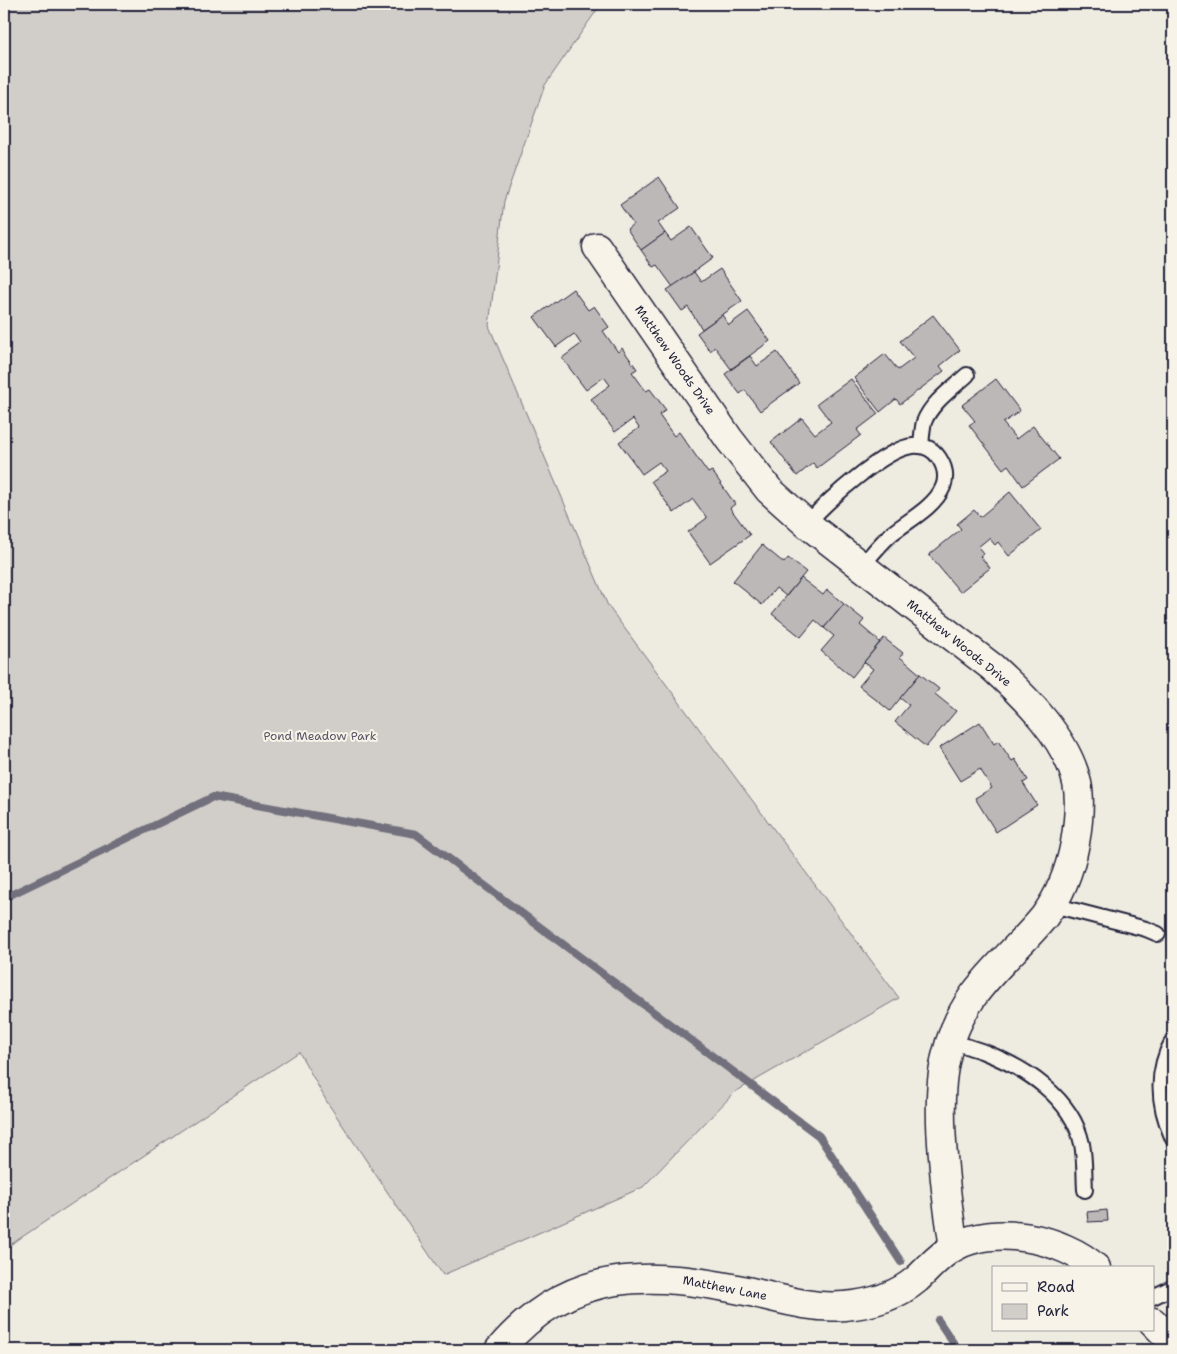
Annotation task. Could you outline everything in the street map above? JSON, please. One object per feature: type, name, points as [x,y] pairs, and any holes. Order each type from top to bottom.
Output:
[{"type":"street","name":"Matthew Woods Drive","points":[[596,247],[750,466],[769,490],[807,524],[1009,682],[1037,713],[1067,756],[1077,784],[1078,817],[1068,871],[1053,905],[974,995],[957,1025],[941,1079],[939,1112],[946,1193],[954,1247]]},
{"type":"street","name":"Matthew Lane","points":[[500,1350],[517,1331],[543,1310],[575,1293],[607,1282],[642,1278],[704,1282],[810,1304],[843,1307],[868,1303],[893,1295],[912,1282],[954,1247],[982,1237],[1031,1239],[1062,1247],[1087,1260],[1094,1266]]},
{"type":"street","points":[[1154,1323],[1173,1342]]},
{"type":"lane","points":[[921,446],[924,422],[929,413],[967,375]]},
{"type":"lane","points":[[807,524],[838,492],[881,460],[901,449],[911,446],[929,448],[943,466],[945,475],[944,485],[940,493],[926,507],[880,544],[862,566]]},
{"type":"lane","points":[[1053,905],[1146,929],[1158,934]]},
{"type":"lane","points":[[1173,1040],[1160,1075],[1164,1115],[1173,1139]]},
{"type":"lane","points":[[951,1041],[999,1058],[1052,1092],[1071,1116],[1078,1130],[1082,1144],[1085,1190]]},
{"type":"lane","points":[[1154,1297],[1173,1288]]},
{"type":"green space","name":"Pond Meadow Park","points":[[4,4],[601,4],[545,85],[504,201],[489,326],[608,606],[899,998],[735,1092],[643,1187],[443,1275],[327,1102],[299,1052],[4,1249]]},
{"type":"building","points":[[659,177],[680,208],[658,223],[665,233],[641,250],[627,229],[633,224],[620,205]]},
{"type":"building","points":[[691,227],[713,258],[673,287],[657,265],[653,267],[641,250],[665,233],[671,241]]},
{"type":"building","points":[[720,269],[742,301],[702,329],[688,307],[682,311],[667,290],[694,272],[701,282]]},
{"type":"building","points":[[573,289],[588,310],[594,306],[609,327],[603,331],[618,352],[622,348],[637,369],[632,372],[646,391],[650,389],[666,410],[659,415],[674,436],[679,432],[708,473],[712,471],[735,504],[730,508],[750,535],[710,563],[688,532],[707,518],[693,499],[674,513],[651,481],[666,471],[659,462],[642,474],[619,442],[639,428],[633,419],[615,432],[591,399],[610,385],[604,377],[586,390],[562,358],[581,344],[574,334],[556,347],[534,317]]},
{"type":"building","points":[[748,311],[770,341],[731,369],[715,347],[710,351],[697,333],[722,315],[729,325]]},
{"type":"building","points":[[933,315],[960,350],[940,366],[944,371],[900,404],[896,399],[880,412],[854,378],[885,354],[898,370],[914,358],[900,341]]},
{"type":"building","points":[[777,352],[799,383],[760,411],[745,390],[740,394],[725,374],[750,356],[757,366]]},
{"type":"building","points":[[851,379],[878,414],[857,430],[861,435],[817,468],[813,463],[797,476],[771,442],[802,418],[815,434],[831,422],[817,404]]},
{"type":"building","points":[[996,379],[1020,411],[1003,423],[1016,439],[1033,426],[1059,459],[1023,486],[1008,465],[1003,469],[969,425],[975,421],[962,405]]},
{"type":"building","points":[[1010,492],[1041,530],[1009,556],[998,542],[995,545],[989,538],[978,547],[984,554],[980,556],[990,568],[960,592],[929,555],[961,529],[957,524],[974,510],[980,517]]},
{"type":"building","points":[[762,545],[784,563],[788,558],[806,572],[786,596],[776,588],[762,605],[733,581]]},
{"type":"building","points":[[801,578],[823,595],[827,590],[844,604],[824,628],[815,620],[801,637],[772,614]]},
{"type":"building","points":[[844,604],[864,620],[860,625],[880,642],[852,677],[821,651],[834,636],[824,628]]},
{"type":"building","points":[[884,638],[903,653],[900,657],[920,674],[890,711],[859,686],[873,669],[864,662]]},
{"type":"building","points":[[920,674],[939,689],[935,694],[956,711],[926,747],[895,722],[909,705],[900,698]]},
{"type":"building","points":[[980,722],[994,744],[998,741],[1012,761],[1015,759],[1028,780],[1023,783],[1037,805],[996,832],[975,798],[992,788],[980,769],[960,781],[939,748]]},
{"type":"building","points":[[1107,1210],[1108,1221],[1088,1222],[1087,1212]]},
{"type":"waterway","points":[[4,898],[213,797],[416,834],[819,1136],[901,1262]]},
{"type":"waterway","points":[[938,1320],[958,1350]]}]
